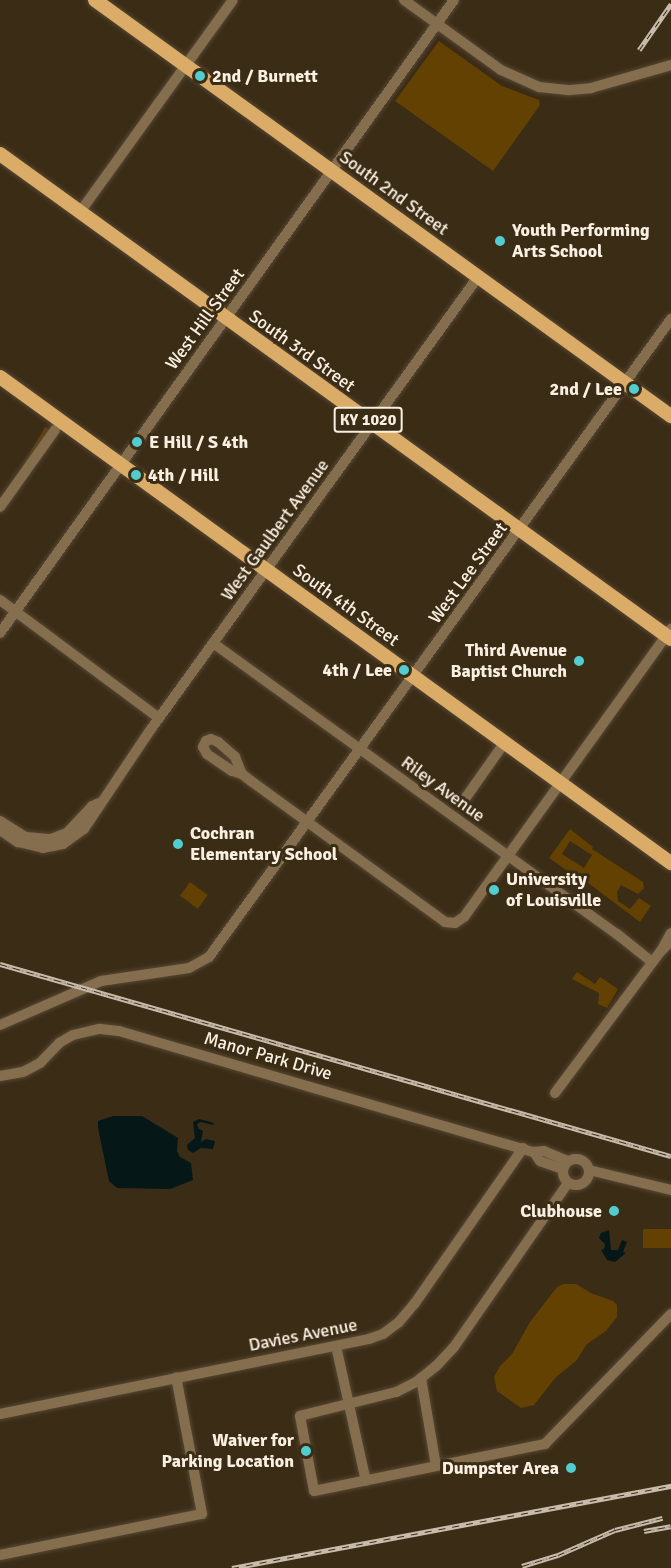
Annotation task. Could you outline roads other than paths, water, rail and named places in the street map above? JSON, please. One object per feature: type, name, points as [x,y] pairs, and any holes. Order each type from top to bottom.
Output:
[{"type":"main road","name":"South 2nd Street","points":[[95,0],[671,416]]},
{"type":"main road","name":"South 3rd Street","points":[[0,154],[520,530],[669,634]]},
{"type":"main road","name":"South 4th Street","points":[[0,377],[671,863]]},
{"type":"street","points":[[80,212],[233,0]]},
{"type":"street","name":"West Hill Street","points":[[0,633],[454,0]]},
{"type":"street","points":[[409,2],[436,25],[508,75],[539,87],[570,90],[591,88],[671,64]]},
{"type":"street","name":"West Gaulbert Avenue","points":[[0,830],[30,846],[57,846],[84,830],[99,803],[159,718],[478,277]]},
{"type":"street","name":"West Lee Street","points":[[0,1025],[100,981],[189,968],[206,961],[671,319]]},
{"type":"street","points":[[0,507],[55,430]]},
{"type":"street","points":[[0,600],[159,718]]},
{"type":"street","points":[[242,774],[445,922],[455,923],[464,916],[669,634]]},
{"type":"street","name":"Riley Avenue","points":[[213,643],[617,933],[652,962]]},
{"type":"street","points":[[462,803],[505,742]]},
{"type":"street","name":"West Gaulbert Avenue","points":[[0,821],[26,837],[51,838],[73,828],[92,806],[99,803]]},
{"type":"street","points":[[661,951],[671,933]]},
{"type":"street","points":[[555,1093],[652,962],[671,941]]},
{"type":"street","name":"Manor Park Drive","points":[[0,1076],[23,1072],[40,1063],[59,1043],[73,1035],[90,1030],[112,1030],[534,1152],[544,1151],[566,1165],[578,1159],[588,1170],[671,1190]]},
{"type":"street","name":"Davies Avenue","points":[[0,1414],[369,1340],[383,1334],[399,1322],[523,1148]]},
{"type":"street","points":[[566,1165],[568,1183],[454,1347],[421,1378],[396,1392],[300,1416],[314,1491],[545,1444],[671,1314]]},
{"type":"street","points":[[568,1183],[583,1183],[588,1170]]},
{"type":"street","points":[[336,1346],[366,1481]]},
{"type":"street","points":[[0,1555],[202,1514],[176,1377]]},
{"type":"street","points":[[421,1378],[436,1466]]},
{"type":"railway","points":[[639,50],[671,4]]},
{"type":"railway","points":[[0,964],[671,1156]]},
{"type":"railway","points":[[232,1568],[671,1486]]},
{"type":"railway","points":[[522,1566],[558,1555],[615,1530],[662,1518]]},
{"type":"railway","points":[[644,1531],[671,1526]]},
{"type":"place","name":"2nd / Burnett","points":[[200,76]]},
{"type":"place","name":"Youth Performing Arts School","points":[[500,241]]},
{"type":"place","name":"2nd / Lee","points":[[634,389]]},
{"type":"place","name":"E Hill / S 4th","points":[[137,442]]},
{"type":"place","name":"4th / Hill","points":[[136,475]]},
{"type":"place","name":"Third Avenue Baptist Church","points":[[579,661]]},
{"type":"place","name":"4th / Lee","points":[[404,670]]},
{"type":"place","name":"Cochran Elementary School","points":[[178,844]]},
{"type":"place","name":"University of Louisville","points":[[494,890]]},
{"type":"place","name":"Clubhouse","points":[[614,1211]]},
{"type":"place","name":"Waiver for Parking Location","points":[[306,1451]]},
{"type":"place","name":"Dumpster Area","points":[[571,1468]]}]
